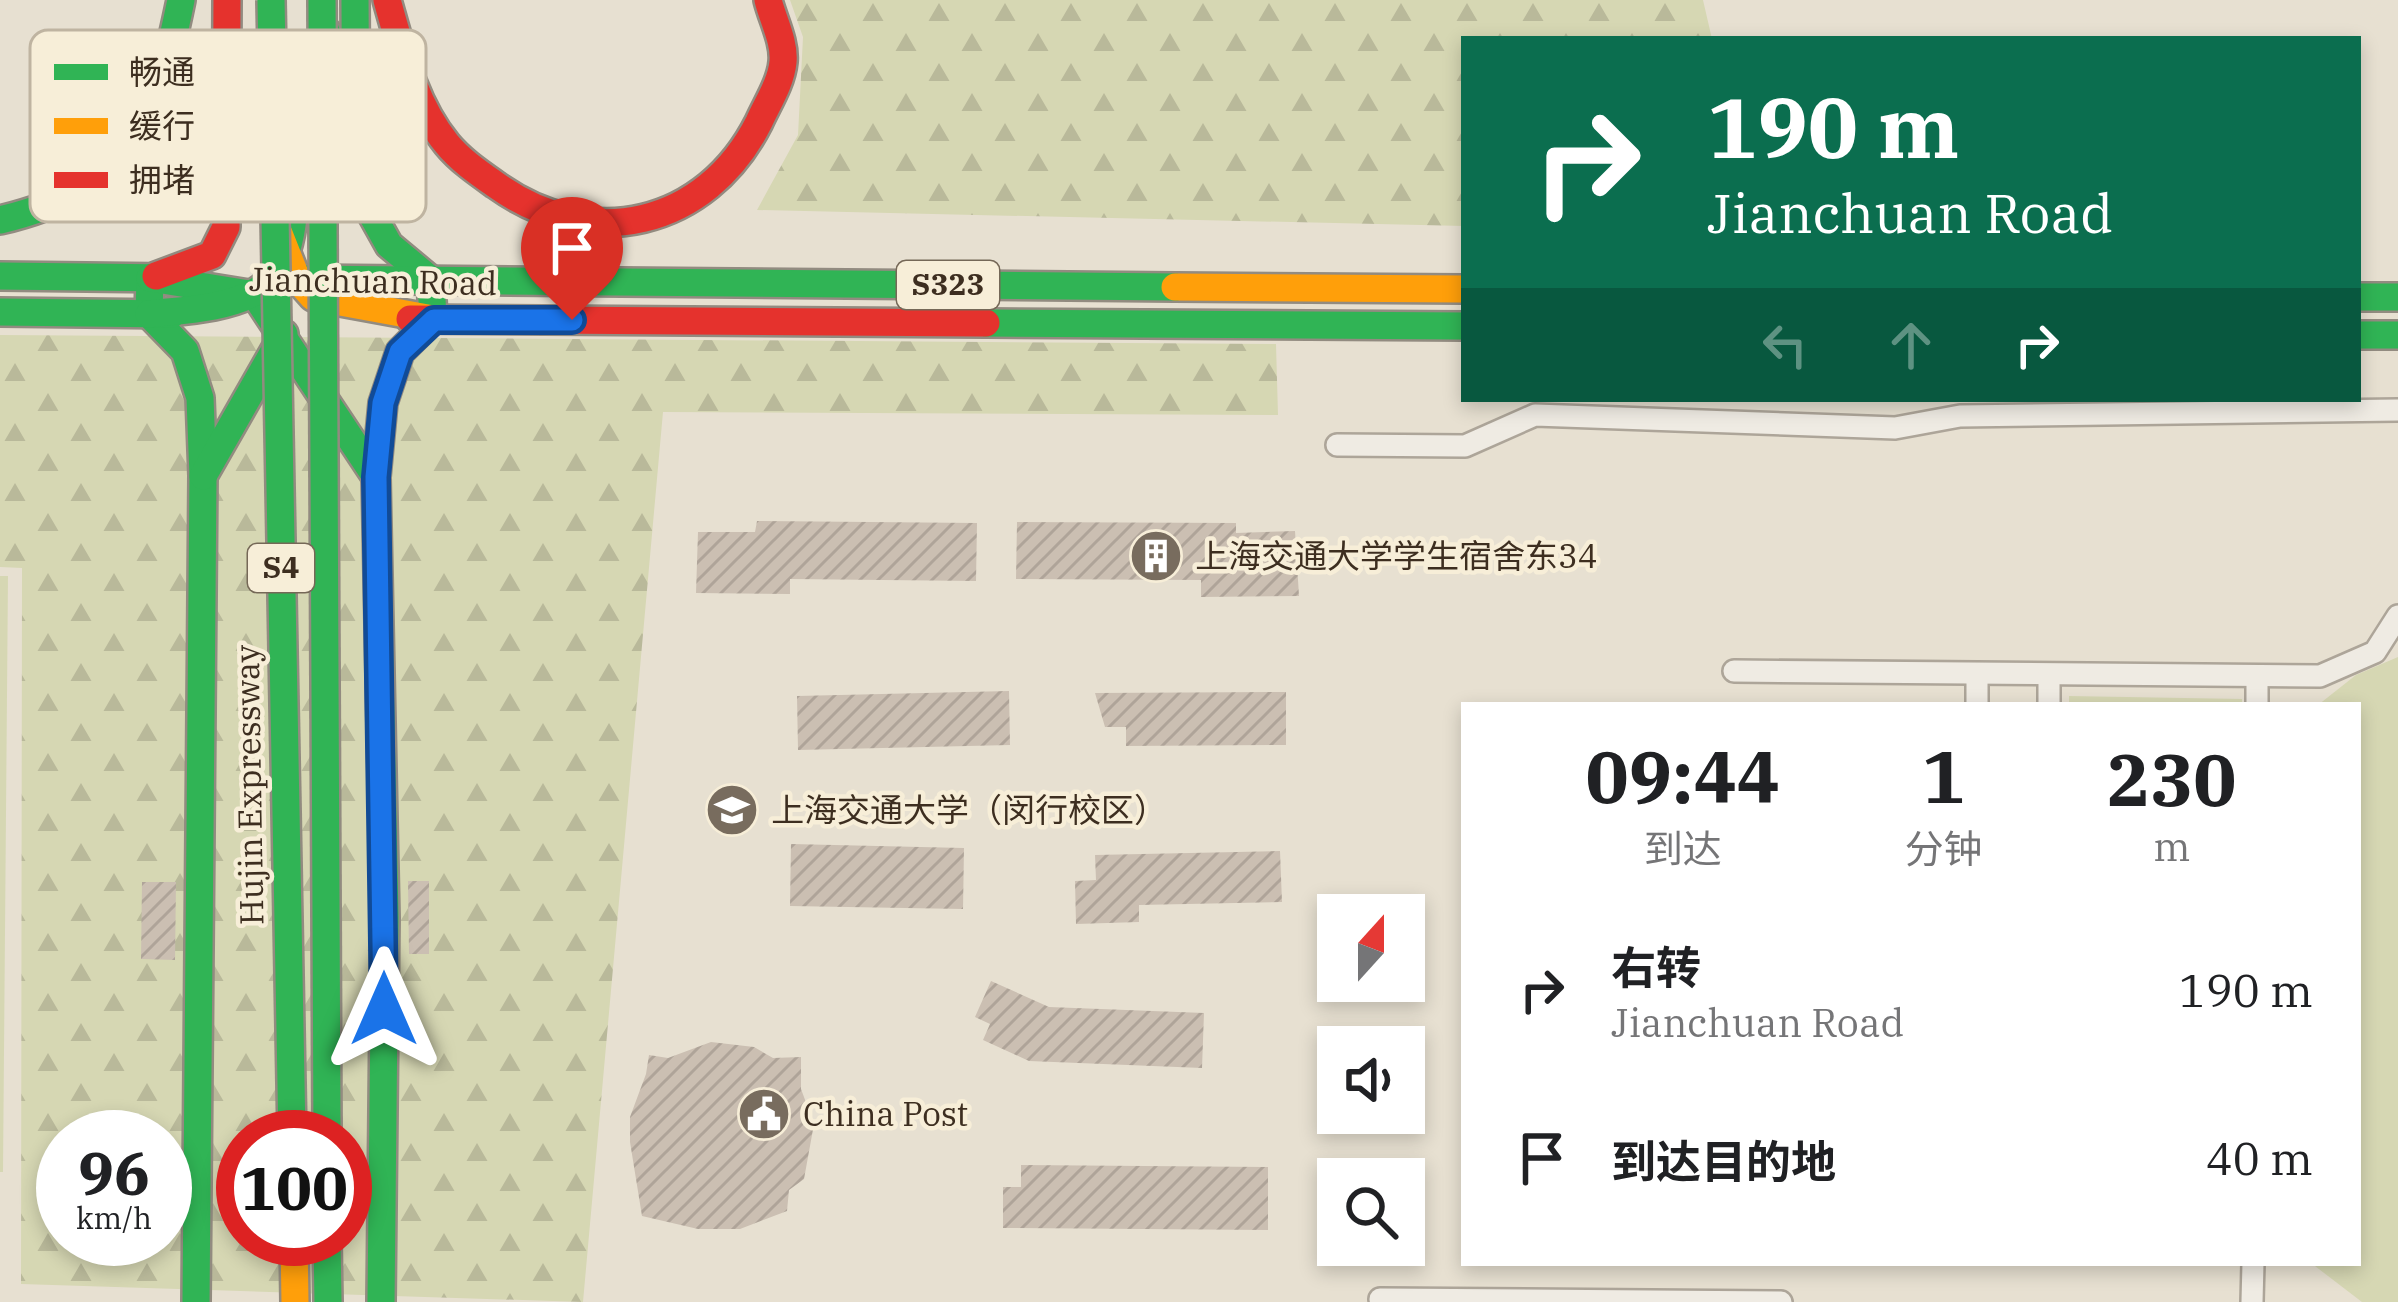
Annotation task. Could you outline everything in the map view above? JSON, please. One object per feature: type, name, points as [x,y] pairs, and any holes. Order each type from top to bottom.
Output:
[{"type":"main road","points":[[175,30],[182,0]]},
{"type":"main road","points":[[227,0],[227,30]]},
{"type":"main road","points":[[258,0],[268,30]]},
{"type":"main road","name":"Hujin Expressway","points":[[271,0],[272,30]]},
{"type":"main road","name":"S4","points":[[322,0],[322,30]]},
{"type":"main road","points":[[326,30],[352,0]]},
{"type":"main road","points":[[352,0],[353,30]]},
{"type":"main road","points":[[387,0],[396,30]]},
{"type":"main road","points":[[426,107],[447,144],[506,197],[568,220],[615,225],[657,218],[709,192],[757,134],[783,62],[768,0]]},
{"type":"main road","points":[[0,220],[30,215]]},
{"type":"main road","points":[[0,276],[151,278],[212,255],[226,222]]},
{"type":"main road","name":"Hujin Expressway","points":[[275,222],[292,1110]]},
{"type":"main road","points":[[276,222],[284,296],[376,477]]},
{"type":"main road","points":[[203,476],[284,296],[293,222]]},
{"type":"main road","name":"S4","points":[[323,222],[327,1110]]},
{"type":"main road","points":[[375,222],[388,245],[431,280],[434,320],[400,352],[383,403],[376,477],[385,918],[381,1292]]},
{"type":"main road","points":[[151,278],[149,314],[185,351],[200,398],[196,1290]]},
{"type":"main road","name":"Jianchuan Road","points":[[151,278],[434,320],[1461,326]]},
{"type":"main road","name":"Jianchuan Road","points":[[284,296],[431,280],[1461,289]]},
{"type":"main road","points":[[0,312],[149,314],[284,296]]},
{"type":"main road","points":[[2361,297],[2398,298]]},
{"type":"main road","points":[[2361,335],[2398,335]]},
{"type":"main road","points":[[294,1266],[295,1302]]},
{"type":"main road","points":[[328,1266],[328,1302]]},
{"type":"street","points":[[1337,445],[1465,446],[1534,415],[1894,428],[2018,407],[2398,410]]},
{"type":"street","points":[[1734,671],[2320,676],[2374,652],[2398,616]]},
{"type":"street","points":[[1977,674],[1978,702]]},
{"type":"street","points":[[2049,675],[2049,702]]},
{"type":"street","points":[[2257,677],[2257,702]]},
{"type":"street","points":[[2252,1302],[2253,1266]]},
{"type":"street","points":[[1380,1299],[1781,1302]]},
{"type":"green space","points":[[790,0],[1703,0],[1711,36],[1461,36],[1461,226],[757,210],[798,135],[803,37]]},
{"type":"green space","points":[[0,335],[1276,344],[1278,415],[663,412],[583,1302],[21,1284],[22,568],[0,567]]},
{"type":"green space","points":[[0,576],[8,576],[3,1172],[0,1172]]},
{"type":"green space","points":[[2398,657],[2398,1302],[2362,1302],[2315,1266],[2361,1266],[2361,702],[2322,702],[2356,675]]},
{"type":"green space","points":[[2069,696],[2242,699],[2242,702],[2069,702]]},
{"type":"building","points":[[757,521],[977,523],[976,581],[790,579],[790,594],[696,593],[698,532],[755,532]]},
{"type":"building","name":"上海交通大学学生宿舍东34","points":[[1017,522],[1236,523],[1236,533],[1295,531],[1299,596],[1201,597],[1201,580],[1016,579]]},
{"type":"building","points":[[1009,691],[1010,745],[798,750],[797,696]]},
{"type":"building","points":[[1286,692],[1286,745],[1126,746],[1126,727],[1105,727],[1095,693]]},
{"type":"building","points":[[791,844],[964,848],[963,909],[790,906]]},
{"type":"building","points":[[1280,851],[1282,902],[1139,905],[1139,922],[1076,924],[1075,881],[1096,880],[1095,855]]},
{"type":"building","points":[[408,881],[429,881],[429,954],[409,954]]},
{"type":"building","points":[[142,882],[176,882],[175,960],[141,959]]},
{"type":"building","points":[[991,981],[1049,1007],[1204,1013],[1202,1068],[1029,1061],[983,1040],[990,1024],[975,1017]]},
{"type":"building","points":[[711,1042],[754,1047],[773,1058],[801,1057],[801,1089],[814,1124],[804,1179],[789,1190],[787,1211],[740,1229],[698,1229],[642,1216],[630,1142],[630,1117],[649,1055],[668,1058]]},
{"type":"building","points":[[1021,1165],[1268,1167],[1268,1230],[1003,1228],[1003,1187],[1021,1187]]},
{"type":"traffic: fast","points":[[174,30],[181,0]]},
{"type":"traffic: fast","points":[[271,0],[272,30]]},
{"type":"traffic: fast","points":[[322,0],[322,30]]},
{"type":"traffic: fast","points":[[355,0],[355,30]]},
{"type":"traffic: fast","points":[[0,220],[30,211]]},
{"type":"traffic: fast","points":[[275,222],[292,1110]]},
{"type":"traffic: fast","points":[[149,314],[204,308],[257,291],[275,274],[292,222]]},
{"type":"traffic: fast","points":[[323,222],[327,1110]]},
{"type":"traffic: fast","points":[[376,222],[389,245],[431,280],[433,319],[400,352],[383,403],[376,477],[385,918],[381,1302]]},
{"type":"traffic: fast","points":[[0,276],[172,278]]},
{"type":"traffic: fast","points":[[150,278],[149,314],[185,351],[200,398],[196,1302]]},
{"type":"traffic: fast","points":[[150,278],[255,295],[376,477]]},
{"type":"traffic: fast","points":[[302,279],[1175,287]]},
{"type":"traffic: fast","points":[[2361,297],[2398,297]]},
{"type":"traffic: fast","points":[[0,312],[172,314]]},
{"type":"traffic: fast","points":[[986,323],[1461,326]]},
{"type":"traffic: fast","points":[[203,476],[284,334]]},
{"type":"traffic: fast","points":[[2361,335],[2398,335]]},
{"type":"traffic: fast","points":[[327,1266],[328,1302]]},
{"type":"traffic: slow","points":[[278,231],[297,279],[313,297],[433,319]]},
{"type":"traffic: slow","points":[[1175,287],[1461,289]]},
{"type":"traffic: slow","points":[[294,1266],[295,1302]]},
{"type":"traffic: jam","points":[[227,0],[227,30]]},
{"type":"traffic: jam","points":[[387,0],[395,30]]},
{"type":"traffic: jam","points":[[426,110],[452,150],[532,206],[570,219],[607,223],[643,218],[678,206],[709,186],[736,158],[759,122],[783,62],[768,0]]},
{"type":"traffic: jam","points":[[156,276],[212,255],[226,222]]},
{"type":"traffic: jam","points":[[410,319],[986,323]]},
{"type":"place","name":"上海交通大学学生宿舍东34","points":[[1156,556]]},
{"type":"place","name":"上海交通大学（闵行校区）","points":[[732,810]]},
{"type":"place","name":"China Post","points":[[764,1114]]},
{"type":"route","points":[[384,1009],[376,477],[383,403],[400,352],[434,320],[572,320]]}]
